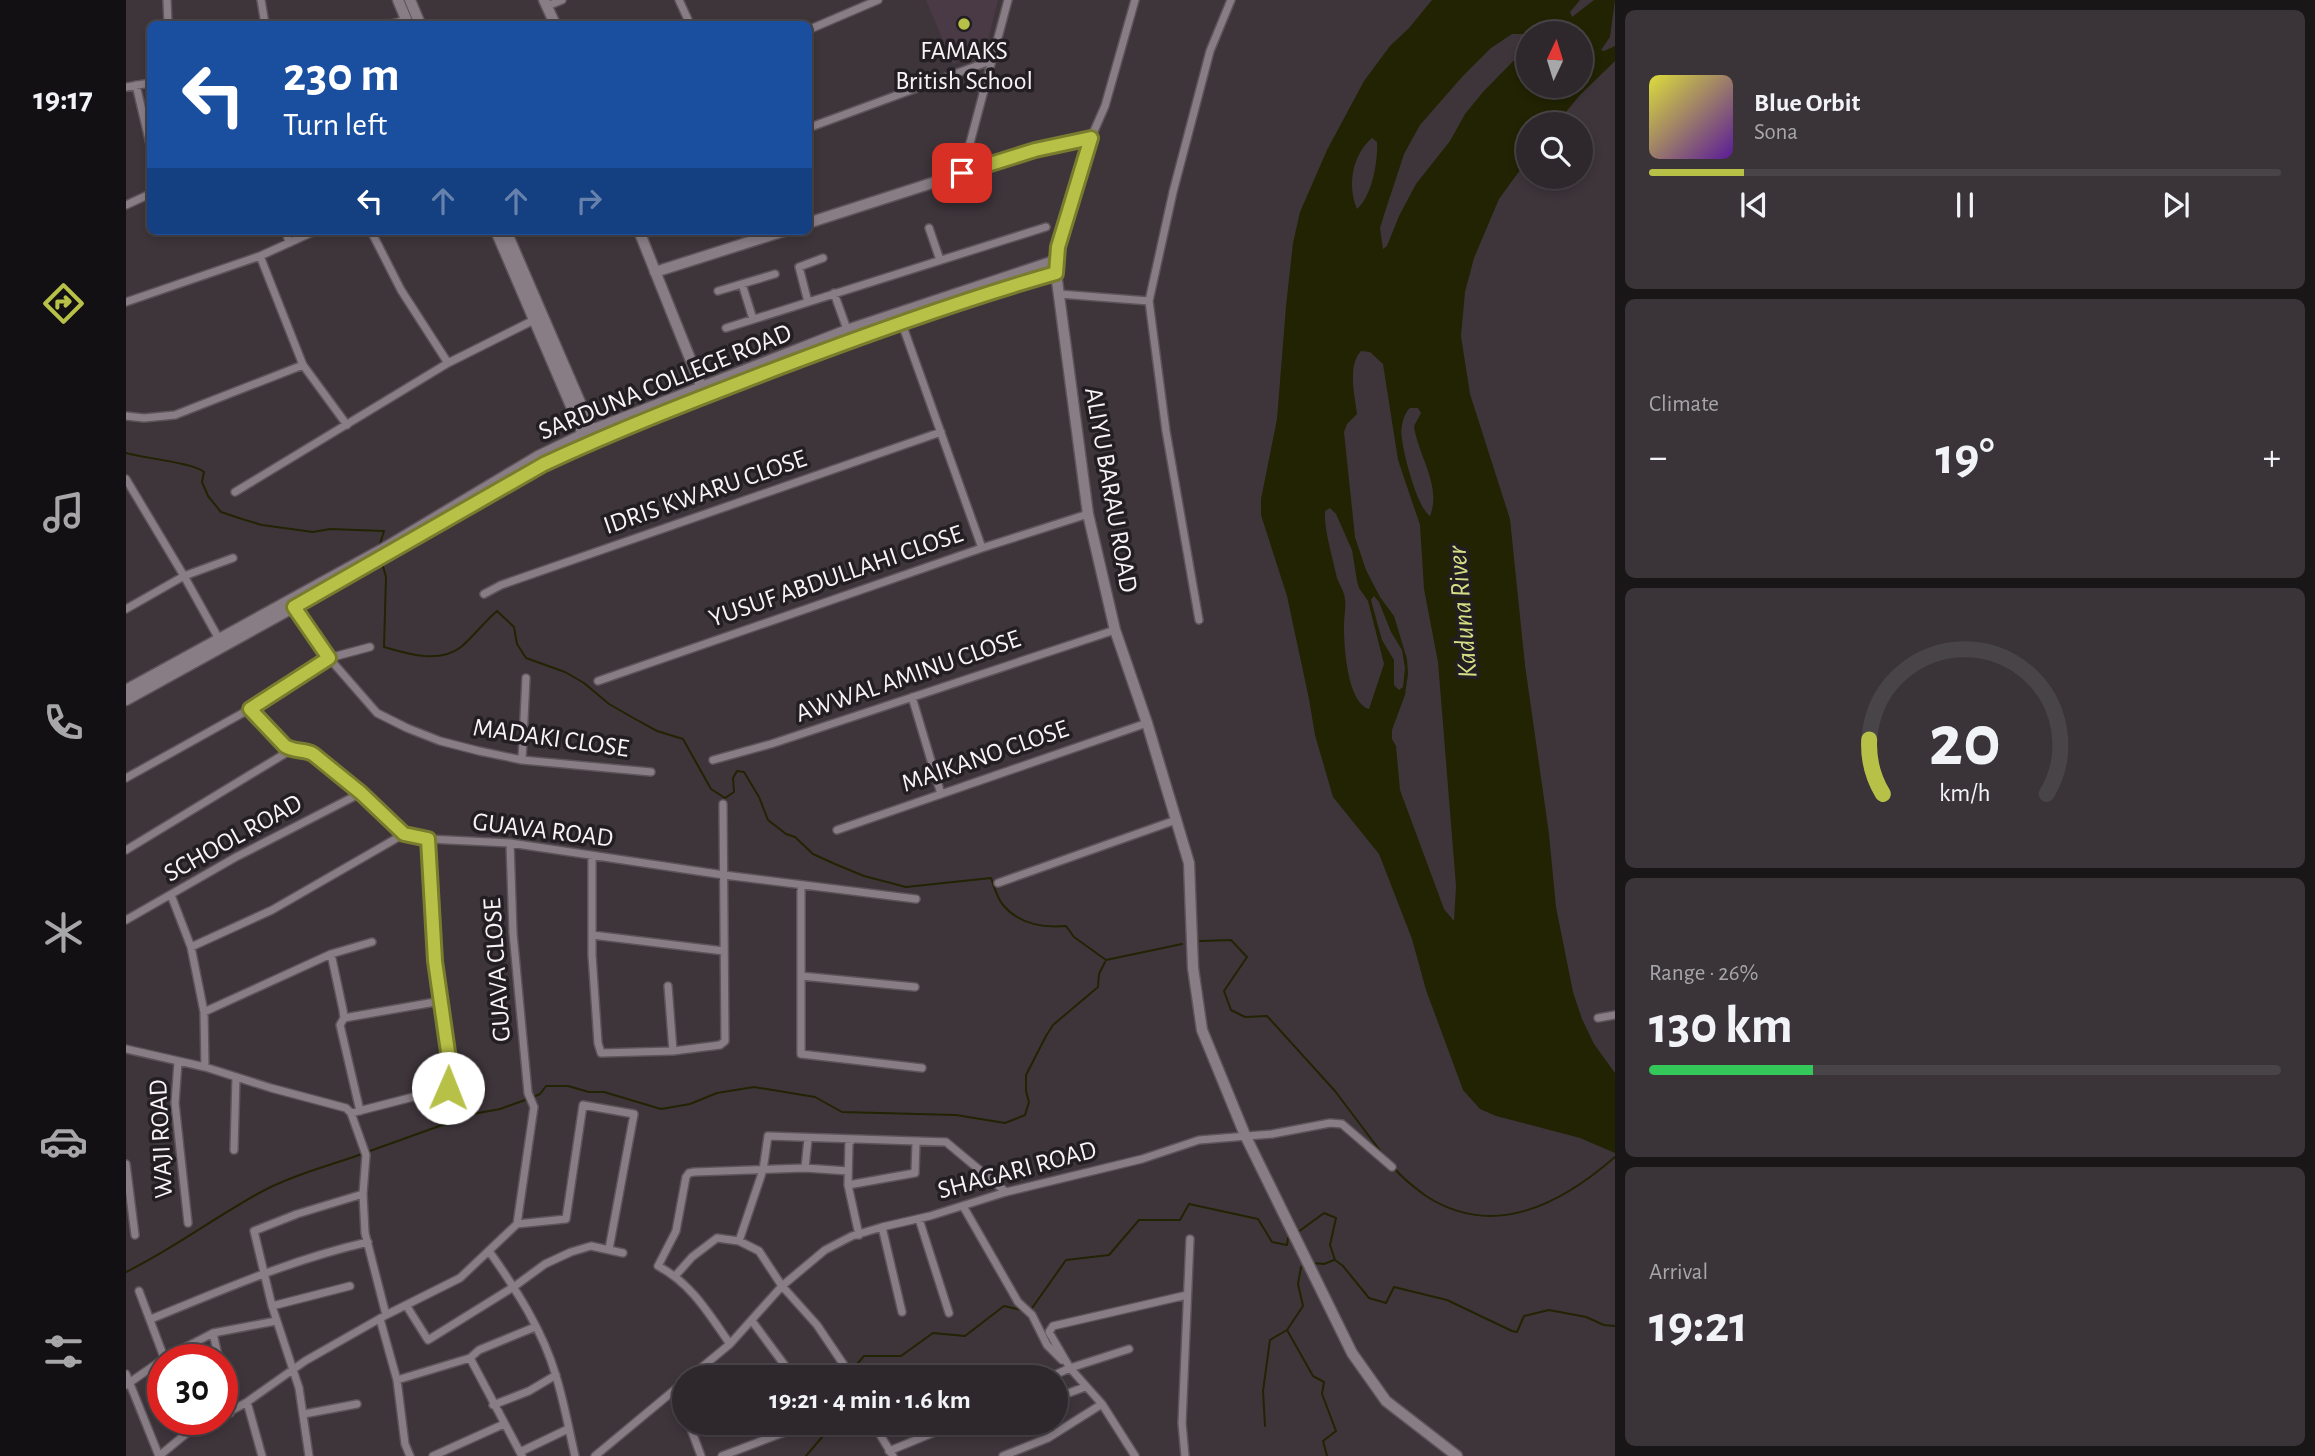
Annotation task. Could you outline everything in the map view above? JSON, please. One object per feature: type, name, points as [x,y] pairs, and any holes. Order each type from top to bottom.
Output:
[{"type":"street","points":[[167,0],[168,21]]},
{"type":"street","points":[[261,0],[264,21]]},
{"type":"street","points":[[398,0],[407,21]]},
{"type":"street","points":[[410,0],[419,21]]},
{"type":"street","points":[[554,21],[545,3],[562,0]]},
{"type":"street","points":[[679,0],[689,21]]},
{"type":"street","points":[[812,28],[878,0]]},
{"type":"street","points":[[962,173],[1008,0]]},
{"type":"street","points":[[1057,260],[1058,247],[1091,138],[1105,106],[1135,0]]},
{"type":"street","points":[[1199,620],[1166,431],[1149,301],[1173,192],[1210,51],[1231,0]]},
{"type":"street","points":[[812,127],[990,61]]},
{"type":"street","points":[[126,87],[147,84]]},
{"type":"street","points":[[136,86],[147,132]]},
{"type":"street","points":[[812,222],[1040,149],[1091,138]]},
{"type":"street","points":[[126,205],[147,195]]},
{"type":"street","points":[[726,328],[1046,227]]},
{"type":"street","points":[[929,228],[940,260]]},
{"type":"street","points":[[287,235],[289,243]]},
{"type":"street","points":[[126,302],[260,256],[306,235]]},
{"type":"street","points":[[373,235],[401,290],[448,363]]},
{"type":"street","points":[[498,235],[534,320],[588,432]]},
{"type":"street","points":[[508,235],[588,432]]},
{"type":"street","points":[[641,235],[701,386]]},
{"type":"street","points":[[655,272],[769,235]]},
{"type":"street","points":[[260,256],[303,365],[347,425]]},
{"type":"street","points":[[808,302],[799,267],[823,258]]},
{"type":"street","name":"ALIYU BARAU ROAD","points":[[1057,260],[1056,273],[1088,514],[1115,629],[1147,723],[1189,863],[1193,968],[1202,1030],[1245,1135],[1352,1353],[1386,1401],[1457,1456]]},
{"type":"street","name":"SARDUNA COLLEGE ROAD","points":[[383,554],[538,456],[588,432],[701,386],[1057,260]]},
{"type":"street","name":"SARDUNA COLLEGE ROAD","points":[[126,690],[383,554],[553,459],[849,335],[1056,273]]},
{"type":"street","points":[[718,291],[775,274]]},
{"type":"street","points":[[742,284],[753,319]]},
{"type":"street","points":[[834,293],[849,335]]},
{"type":"street","points":[[1059,294],[1149,301]]},
{"type":"street","points":[[234,492],[448,363],[534,320]]},
{"type":"street","points":[[901,321],[982,548]]},
{"type":"street","points":[[126,416],[144,418],[174,415],[303,365]]},
{"type":"street","name":"IDRIS KWARU CLOSE","points":[[484,594],[501,585],[941,432]]},
{"type":"street","points":[[126,479],[219,639]]},
{"type":"street","name":"YUSUF ABDULLAHI CLOSE","points":[[598,681],[1088,514]]},
{"type":"street","points":[[126,608],[184,576],[233,558]]},
{"type":"street","name":"SARDUNA COLLEGE ROAD","points":[[126,700],[294,607],[371,560]]},
{"type":"street","name":"MADAKI CLOSE","points":[[294,607],[329,658],[377,713],[440,741],[522,760],[651,772]]},
{"type":"street","name":"AWWAL AMINU CLOSE","points":[[713,760],[771,744],[1115,629]]},
{"type":"street","points":[[126,778],[250,709],[329,658],[370,647]]},
{"type":"street","points":[[522,760],[526,678]]},
{"type":"street","points":[[912,696],[941,794]]},
{"type":"street","points":[[250,709],[291,750]]},
{"type":"street","name":"MAIKANO CLOSE","points":[[837,830],[1147,723]]},
{"type":"street","points":[[126,850],[291,750],[313,754],[361,793],[404,834],[272,910],[191,947]]},
{"type":"street","name":"SCHOOL ROAD","points":[[126,920],[236,857],[361,793]]},
{"type":"street","points":[[592,856],[592,935],[598,1044],[601,1052],[673,1051],[720,1045],[725,1041],[723,804]]},
{"type":"street","points":[[998,883],[1177,820]]},
{"type":"street","name":"GUAVA ROAD","points":[[404,834],[428,839],[510,843],[723,875],[916,899]]},
{"type":"street","points":[[351,1113],[451,1085],[435,961],[428,839]]},
{"type":"street","name":"GUAVA CLOSE","points":[[510,843],[513,933],[528,1093],[534,1107],[517,1224]]},
{"type":"street","points":[[801,885],[801,1054],[922,1068]]},
{"type":"street","points":[[171,895],[191,947],[204,1013],[205,1068]]},
{"type":"street","points":[[592,935],[724,951]]},
{"type":"street","points":[[204,1013],[331,954],[372,942]]},
{"type":"street","points":[[331,954],[341,990],[344,1018],[340,1025],[360,1111]]},
{"type":"street","points":[[801,976],[915,987]]},
{"type":"street","points":[[668,986],[673,1051]]},
{"type":"street","points":[[344,1018],[441,1001]]},
{"type":"street","points":[[1598,1018],[1615,1015]]},
{"type":"street","points":[[126,1060],[126,1049],[205,1068],[346,1108],[351,1113],[365,1152],[363,1194],[368,1242],[397,1380],[405,1444],[410,1456]]},
{"type":"street","name":"WAJI ROAD","points":[[178,1062],[175,1103],[188,1223]]},
{"type":"street","points":[[233,1150],[236,1077]]},
{"type":"street","points":[[238,1407],[292,1370],[383,1317],[460,1278],[517,1224],[566,1219],[583,1105],[634,1114],[609,1249]]},
{"type":"street","name":"SHAGARI ROAD","points":[[705,1365],[730,1344],[782,1286],[825,1250],[883,1227],[919,1219],[1006,1192],[1142,1159],[1199,1140],[1272,1134],[1330,1123],[1342,1124],[1392,1167]]},
{"type":"street","points":[[739,1241],[762,1170],[768,1136],[851,1141],[946,1142],[1006,1192]]},
{"type":"street","points":[[805,1168],[808,1139]]},
{"type":"street","points":[[851,1141],[849,1140],[848,1185],[859,1235]]},
{"type":"street","points":[[848,1185],[915,1173],[916,1143]]},
{"type":"street","points":[[126,1164],[135,1235]]},
{"type":"street","points":[[730,1344],[700,1302],[676,1275],[658,1266],[676,1231],[686,1177],[689,1173],[805,1168],[848,1171]]},
{"type":"street","points":[[309,1456],[299,1388],[276,1321],[254,1231],[297,1214],[363,1194]]},
{"type":"street","points":[[963,1206],[1018,1302],[1028,1312],[1047,1345],[1102,1404],[1135,1456]]},
{"type":"street","points":[[919,1219],[949,1313]]},
{"type":"street","points":[[883,1227],[902,1312]]},
{"type":"street","points":[[676,1275],[711,1241],[723,1237],[752,1245],[759,1251],[782,1286],[817,1325],[844,1365]]},
{"type":"street","points":[[1185,1456],[1182,1423],[1190,1239]]},
{"type":"street","points":[[151,1319],[264,1273],[328,1251],[368,1242]]},
{"type":"street","points":[[407,1305],[428,1340],[545,1264],[571,1252],[591,1246],[623,1253]]},
{"type":"street","points":[[489,1251],[514,1286],[556,1375],[576,1456]]},
{"type":"street","points":[[272,1306],[350,1286]]},
{"type":"street","points":[[139,1291],[160,1344]]},
{"type":"street","points":[[1070,1368],[1049,1332],[1053,1326],[1187,1295]]},
{"type":"street","points":[[193,1344],[213,1333],[276,1321]]},
{"type":"street","points":[[752,1321],[785,1365]]},
{"type":"street","points":[[397,1380],[470,1358],[479,1350],[535,1327]]},
{"type":"street","points":[[213,1333],[215,1344]]},
{"type":"street","points":[[1070,1368],[1129,1349]]},
{"type":"street","points":[[470,1358],[521,1454],[568,1429]]},
{"type":"street","points":[[127,1384],[147,1371]]},
{"type":"street","points":[[126,1374],[127,1384],[157,1455],[184,1435]]},
{"type":"street","points":[[493,1405],[529,1391],[556,1375]]},
{"type":"street","points":[[1068,1393],[1085,1387]]},
{"type":"street","points":[[597,1455],[672,1392]]},
{"type":"street","points":[[247,1402],[262,1456]]},
{"type":"street","points":[[304,1414],[357,1404]]},
{"type":"street","points":[[1003,1456],[1048,1438],[1102,1404]]},
{"type":"street","points":[[433,1456],[483,1436],[504,1424]]},
{"type":"street","points":[[693,1435],[701,1456]]},
{"type":"street","points":[[722,1456],[777,1435]]},
{"type":"street","points":[[879,1435],[891,1454],[931,1435]]},
{"type":"shaded area","name":"FAMAKS British School","points":[[926,0],[998,0],[986,48],[953,64]]},
{"type":"water","name":"Kaduna River","points":[[1432,0],[1580,0],[1570,12],[1572,17],[1594,0],[1615,0],[1610,37],[1601,50],[1615,46],[1615,61],[1593,82],[1593,21],[1516,21],[1516,34],[1491,48],[1420,125],[1404,154],[1380,228],[1383,249],[1387,246],[1416,184],[1450,141],[1465,114],[1516,58],[1516,98],[1578,98],[1566,112],[1516,112],[1516,176],[1499,199],[1474,258],[1465,292],[1461,336],[1470,394],[1510,519],[1525,665],[1549,834],[1556,907],[1573,992],[1594,1044],[1615,1073],[1615,1153],[1580,1138],[1496,1116],[1480,1109],[1463,1090],[1426,990],[1412,939],[1379,854],[1333,797],[1315,735],[1287,596],[1261,515],[1261,499],[1277,419],[1293,243],[1300,212],[1327,150],[1364,81],[1390,46]],"holes":[[[1372,138],[1377,142],[1376,159],[1367,196],[1357,209],[1352,191],[1353,171],[1365,145]],[[1361,351],[1370,352],[1383,364],[1398,460],[1420,525],[1424,589],[1438,662],[1456,886],[1454,921],[1444,909],[1400,790],[1392,730],[1405,695],[1407,659],[1394,616],[1366,570],[1355,537],[1344,432],[1347,424],[1357,414],[1353,381],[1357,357]],[[1410,408],[1418,408],[1421,413],[1414,426],[1433,493],[1430,516],[1420,503],[1405,457],[1401,431]],[[1330,508],[1336,514],[1352,550],[1357,581],[1368,601],[1384,664],[1369,709],[1356,696],[1348,672],[1344,635],[1345,598],[1337,577],[1326,526],[1325,511]],[[1374,596],[1379,602],[1391,632],[1402,650],[1405,668],[1403,687],[1399,690],[1394,685],[1394,660],[1382,640],[1371,600]]]},
{"type":"waterway","points":[[126,453],[179,463],[204,472],[202,482],[208,496],[221,512],[262,525],[313,532],[330,529],[384,531],[379,547]]},
{"type":"waterway","points":[[382,563],[386,577],[384,647],[423,656],[443,655],[461,647],[497,611],[514,627],[517,644],[526,658],[565,672],[584,683],[609,704],[637,720],[657,731],[683,739],[711,789],[725,798],[734,792],[733,778],[737,771],[744,772],[759,797],[768,820],[786,834],[795,837],[813,854],[864,876],[906,887],[991,878],[1001,902],[1016,917],[1040,925],[1066,926],[1074,937],[1106,960],[1182,944]]},
{"type":"waterway","points":[[1200,941],[1231,940],[1247,957],[1224,991],[1231,1010],[1245,1017],[1267,1016],[1335,1091],[1384,1156]]},
{"type":"waterway","points":[[533,1097],[540,1094],[546,1086],[568,1086],[589,1092],[604,1092],[661,1109],[690,1104],[717,1093],[754,1087],[815,1097],[842,1112],[956,1115],[1005,1123],[1025,1115],[1029,1102],[1026,1075],[1046,1036],[1053,1025],[1098,987],[1099,974],[1105,962]]},
{"type":"waterway","points":[[367,1152],[473,1114],[500,1109],[528,1099]]},
{"type":"waterway","points":[[126,1272],[261,1192],[362,1154]]},
{"type":"waterway","points":[[1394,1168],[1426,1196],[1451,1209],[1477,1215],[1501,1215],[1526,1211],[1549,1202],[1572,1189],[1615,1157]]},
{"type":"waterway","points":[[1030,1311],[1066,1260],[1109,1255],[1139,1220],[1180,1220],[1189,1204],[1258,1219],[1272,1242],[1287,1245],[1288,1238]]},
{"type":"waterway","points":[[1298,1232],[1324,1213],[1336,1218],[1330,1245],[1335,1260],[1369,1298],[1386,1303],[1394,1287],[1447,1300],[1517,1332],[1524,1316],[1549,1310],[1615,1326]]},
{"type":"waterway","points":[[1313,1263],[1324,1264],[1334,1260]]},
{"type":"waterway","points":[[1265,1426],[1263,1391],[1270,1340],[1287,1330],[1303,1306],[1298,1284],[1301,1267]]},
{"type":"waterway","points":[[856,1365],[864,1356],[901,1356],[933,1333],[965,1336],[1004,1306],[1021,1310]]},
{"type":"waterway","points":[[1287,1330],[1313,1376],[1324,1382],[1322,1394],[1336,1431],[1323,1441],[1327,1456]]},
{"type":"waterway","points":[[806,1456],[823,1435]]},
{"type":"place","name":"FAMAKS British School","points":[[964,24]]},
{"type":"route","points":[[448,1088],[452,1080],[435,961],[428,839],[404,834],[361,793],[313,754],[291,750],[285,746],[250,709],[329,658],[294,607],[544,464],[582,446],[901,321],[1056,273],[1058,247],[1091,138],[1035,150],[962,173]]}]
